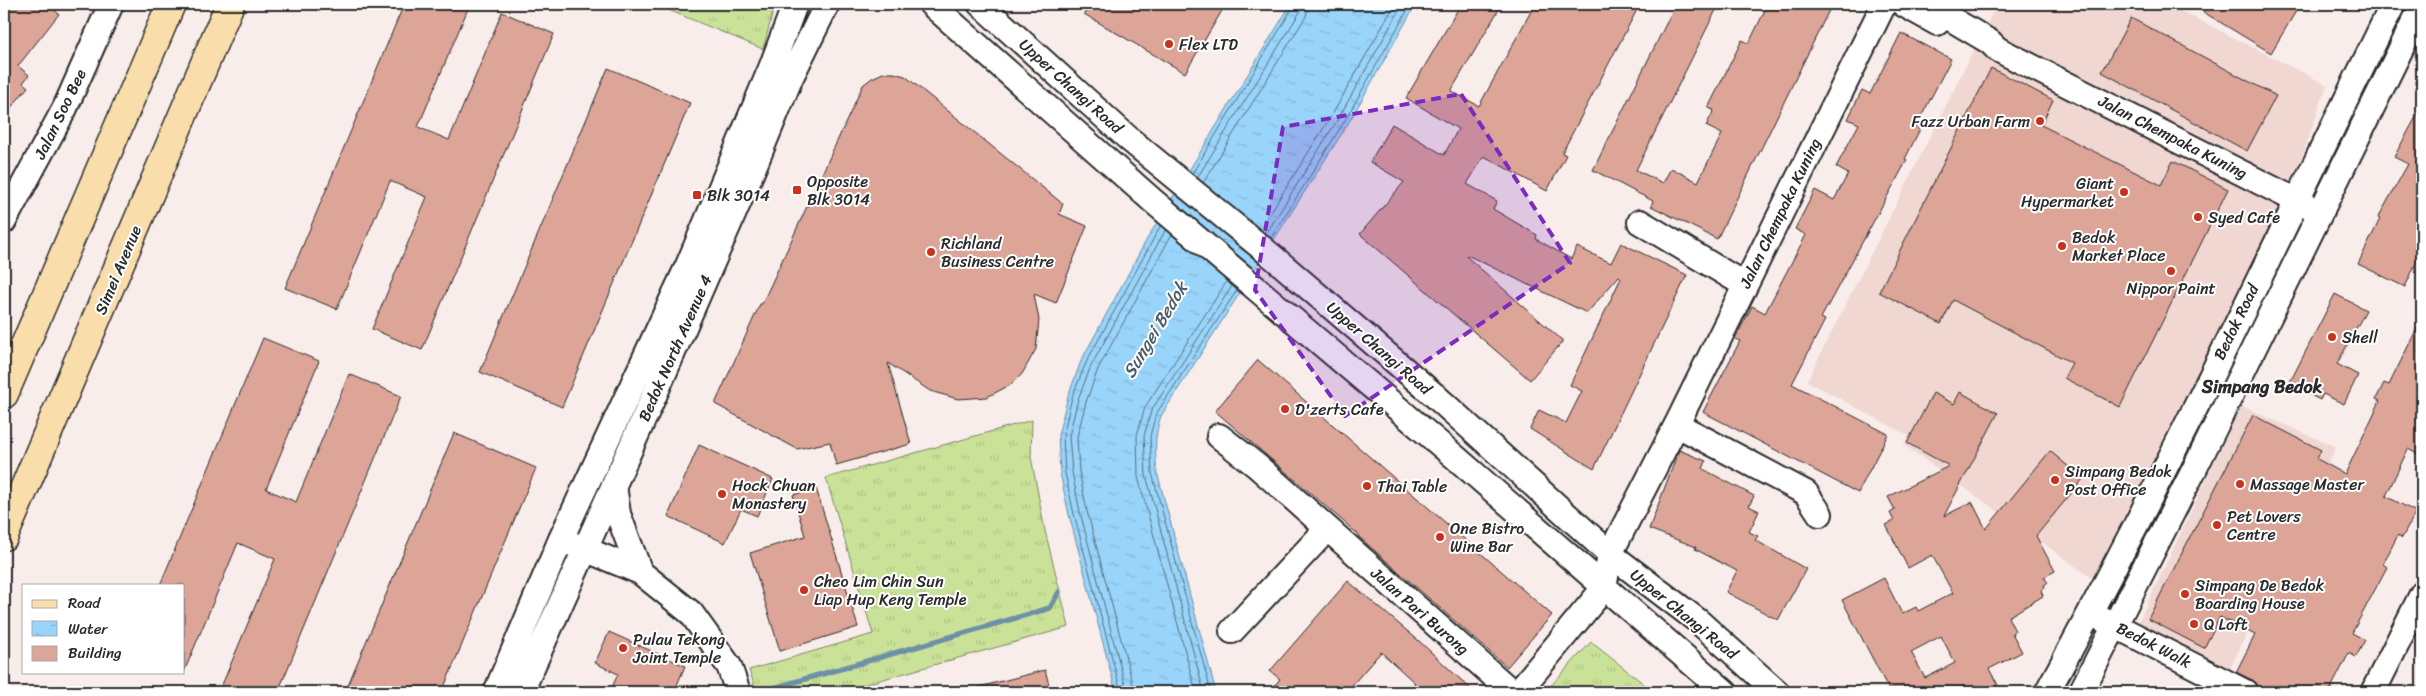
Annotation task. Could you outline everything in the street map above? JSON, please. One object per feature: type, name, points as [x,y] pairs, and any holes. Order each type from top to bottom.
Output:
[{"type":"main road","points":[[4,394],[171,4]]},
{"type":"main road","name":"Simei Avenue","points":[[4,536],[230,4]]},
{"type":"street","name":"Jalan Soo Bee","points":[[4,221],[65,108],[111,4]]},
{"type":"street","name":"Bedok North Avenue 4","points":[[496,692],[561,539],[689,263],[771,68],[795,4]]},
{"type":"street","name":"Upper Changi Road","points":[[931,4],[1158,205],[1456,457],[1725,692]]},
{"type":"street","name":"Upper Changi Road","points":[[980,4],[1175,178],[1273,257],[1434,394],[1610,554],[1698,621],[1777,692]]},
{"type":"street","name":"Jalan Chempaka Kuning","points":[[1610,554],[1678,422],[1884,4]]},
{"type":"street","name":"Jalan Chempaka Kuning","points":[[1903,4],[1986,50],[1997,49]]},
{"type":"street","name":"Jalan Chempaka Kuning","points":[[1926,4],[1990,42],[1997,49],[2322,213]]},
{"type":"street","name":"Bedok Road","points":[[2047,692],[2087,619],[2393,4]]},
{"type":"street","name":"Bedok North Avenue 4","points":[[521,692],[726,234],[791,77],[828,5]]},
{"type":"street","name":"Bedok Road","points":[[2081,692],[2322,213],[2422,6]]},
{"type":"street","points":[[1640,222],[1745,285]]},
{"type":"street","points":[[1678,422],[1685,429],[1806,494],[1820,514]]},
{"type":"street","name":"Jalan Pari Burong","points":[[1219,436],[1257,466],[1512,692]]},
{"type":"street","points":[[614,485],[618,514],[640,572]]},
{"type":"street","points":[[1232,631],[1327,529]]},
{"type":"street","points":[[561,539],[640,572],[691,613],[729,666],[738,692]]},
{"type":"street","points":[[1518,692],[1604,588],[1610,554]]},
{"type":"street","points":[[2372,692],[2422,594]]},
{"type":"street","name":"Bedok Walk","points":[[2087,619],[2245,692]]},
{"type":"street","name":"Bedok Walk","points":[[2113,631],[2221,692]]},
{"type":"highlighted area","points":[[1461,94],[1570,263],[1345,416],[1255,290],[1283,127]]},
{"type":"shaded area","points":[[1997,4],[2167,4],[2327,85],[2281,216],[2092,578],[1904,445],[1909,436],[1807,381]]},
{"type":"shaded area","points":[[2241,406],[2336,447],[2229,671],[2138,623]]},
{"type":"green space","points":[[654,4],[775,4],[763,49]]},
{"type":"green space","points":[[1032,420],[1031,457],[1045,531],[1069,627],[837,692],[757,692],[749,670],[873,634],[826,478]]},
{"type":"green space","points":[[1591,642],[1654,692],[1545,692]]},
{"type":"water","name":"Sungei Bedok","points":[[1291,4],[1416,4],[1348,124],[1161,416],[1156,444],[1157,472],[1216,692],[1116,692],[1069,515],[1060,473],[1058,435],[1068,396],[1081,361],[1147,239]]},
{"type":"building","points":[[4,4],[47,4],[59,14],[18,66],[29,75],[23,83],[28,87],[4,116]]},
{"type":"building","points":[[404,4],[470,4],[418,127],[449,140],[502,12],[554,34],[422,350],[372,329],[427,197],[390,181],[337,309],[285,288]]},
{"type":"building","name":"Flex LTD","points":[[1090,4],[1226,4],[1185,73],[1084,14]]},
{"type":"building","points":[[1461,4],[1502,4],[1451,91],[1479,106],[1535,4],[1640,4],[1562,153],[1566,155],[1547,191],[1484,156],[1467,184],[1497,201],[1493,209],[1537,235],[1536,239],[1571,259],[1577,247],[1611,263],[1621,243],[1687,275],[1594,469],[1530,429],[1539,410],[1566,423],[1582,391],[1570,385],[1621,278],[1619,276],[1587,313],[1466,256],[1563,341],[1530,380],[1360,234],[1404,182],[1370,162],[1392,124],[1444,155],[1458,129],[1406,98]]},
{"type":"building","points":[[1676,4],[1719,4],[1636,170],[1663,183],[1671,168],[1698,182],[1722,134],[1706,126],[1714,110],[1708,108],[1742,40],[1749,43],[1768,4],[1832,4],[1717,239],[1651,206],[1653,201],[1593,170]]},
{"type":"building","points":[[2190,4],[2284,4],[2296,11],[2271,53]]},
{"type":"building","points":[[2131,18],[2276,96],[2247,151],[2102,72]]},
{"type":"building","points":[[1901,33],[1951,59],[1916,127],[1920,129],[1905,159],[1907,160],[1821,318],[1825,320],[1792,384],[1888,434],[1858,493],[1703,412],[1740,341],[1735,339],[1752,306],[1765,313],[1806,235],[1795,229],[1815,190],[1834,200],[1848,174],[1836,167],[1859,124],[1848,119],[1862,90],[1870,94]]},
{"type":"building","points":[[608,68],[690,103],[562,407],[480,372]]},
{"type":"building","points":[[1991,68],[2053,100],[2041,125],[2161,185],[2173,161],[2228,189],[2120,407],[2064,378],[2072,363],[1953,300],[1941,324],[1879,292]]},
{"type":"building","name":"Richland Business Centre","points":[[883,73],[905,76],[1063,204],[1059,214],[1087,226],[1056,303],[1034,294],[1039,320],[1036,349],[1022,374],[1012,384],[987,397],[958,399],[930,391],[888,363],[911,444],[836,465],[830,442],[797,449],[715,404],[863,85]]},
{"type":"building","points":[[2422,106],[2422,250],[2405,287],[2358,264],[2380,219],[2378,218],[2408,164],[2394,157]]},
{"type":"building","name":"Shell","points":[[2335,294],[2366,310],[2337,364],[2358,375],[2344,404],[2323,394],[2320,400],[2289,384]]},
{"type":"building","points":[[2422,318],[2422,443],[2417,454],[2408,449],[2386,496],[2416,512],[2402,538],[2398,535],[2383,564],[2387,567],[2352,633],[2365,640],[2356,657],[2349,653],[2329,692],[2266,692],[2258,688],[2252,680],[2236,672],[2255,635],[2220,617],[2204,648],[2148,619],[2253,415],[2321,450],[2317,459],[2345,474],[2380,401],[2376,399],[2384,383],[2389,385]]},
{"type":"building","points":[[263,338],[319,361],[266,489],[296,502],[349,374],[401,396],[278,692],[219,692],[275,559],[238,543],[185,670],[185,584],[160,584]]},
{"type":"building","points":[[1258,360],[1552,615],[1507,667],[1359,535],[1215,411]]},
{"type":"building","points":[[1960,392],[1998,413],[1944,516],[1972,502],[1986,529],[2050,451],[2083,479],[2036,536],[2055,571],[2044,577],[2048,583],[2041,590],[2043,596],[2008,617],[2015,631],[2012,633],[2022,652],[1989,669],[1998,685],[1983,692],[1890,692],[1842,600],[1884,578],[1902,614],[1916,607],[1918,611],[1953,593],[1932,555],[1908,568],[1886,525],[1894,521],[1890,513],[1895,510],[1888,497],[1949,466],[1907,443],[1933,393],[1954,404]],"holes":[[[1941,636],[1955,663],[1925,678],[1911,652]]]},
{"type":"building","points":[[454,433],[536,468],[442,692],[345,692]]},
{"type":"building","name":"Hock Chuan Monastery","points":[[699,445],[773,479],[757,516],[741,509],[725,543],[668,516]]},
{"type":"building","points":[[1679,450],[1706,461],[1703,469],[1754,496],[1749,506],[1759,511],[1749,532],[1758,536],[1755,540],[1806,569],[1778,620],[1726,592],[1737,571],[1695,549],[1696,547],[1649,529]]},
{"type":"building","name":"Cheo Lim Chin Sun Liap Hup Keng Temple","points":[[816,488],[858,627],[780,651],[750,553],[805,536],[793,495]]},
{"type":"building","points":[[1348,581],[1419,641],[1474,692],[1406,692],[1415,683],[1381,652],[1346,692],[1269,692],[1280,679],[1270,671]]},
{"type":"building","name":"Pulau Tekong Joint Temple","points":[[609,632],[685,666],[674,692],[610,692],[618,674],[595,663]]},
{"type":"building","points":[[1045,670],[1051,692],[980,692],[979,687]]},
{"type":"waterway","points":[[760,692],[1050,608],[1059,592]]},
{"type":"place","name":"Flex LTD","points":[[1169,44]]},
{"type":"place","name":"Fazz Urban Farm","points":[[2040,121]]},
{"type":"place","name":"Opposite Blk 3014","points":[[797,190]]},
{"type":"place","name":"Giant Hypermarket","points":[[2124,192]]},
{"type":"place","name":"Blk 3014","points":[[697,195]]},
{"type":"place","name":"Syed Cafe","points":[[2198,217]]},
{"type":"place","name":"Bedok Market Place","points":[[2062,246]]},
{"type":"place","name":"Richland Business Centre","points":[[931,252]]},
{"type":"place","name":"Nippor Paint","points":[[2171,271]]},
{"type":"place","name":"Shell","points":[[2332,337]]},
{"type":"place","name":"D'zerts Cafe","points":[[1285,409]]},
{"type":"place","name":"Simpang Bedok Post Office","points":[[2055,480]]},
{"type":"place","name":"Massage Master","points":[[2240,484]]},
{"type":"place","name":"Thai Table","points":[[1367,486]]},
{"type":"place","name":"Hock Chuan Monastery","points":[[722,494]]},
{"type":"place","name":"Pet Lovers Centre","points":[[2217,525]]},
{"type":"place","name":"One Bistro Wine Bar","points":[[1440,537]]},
{"type":"place","name":"Cheo Lim Chin Sun Liap Hup Keng Temple","points":[[804,590]]},
{"type":"place","name":"Simpang De Bedok Boarding House","points":[[2185,594]]},
{"type":"place","name":"Q Loft","points":[[2194,624]]},
{"type":"place","name":"Pulau Tekong Joint Temple","points":[[623,648]]},
{"type":"district","name":"Simpang Bedok","points":[[2262,387]]}]
